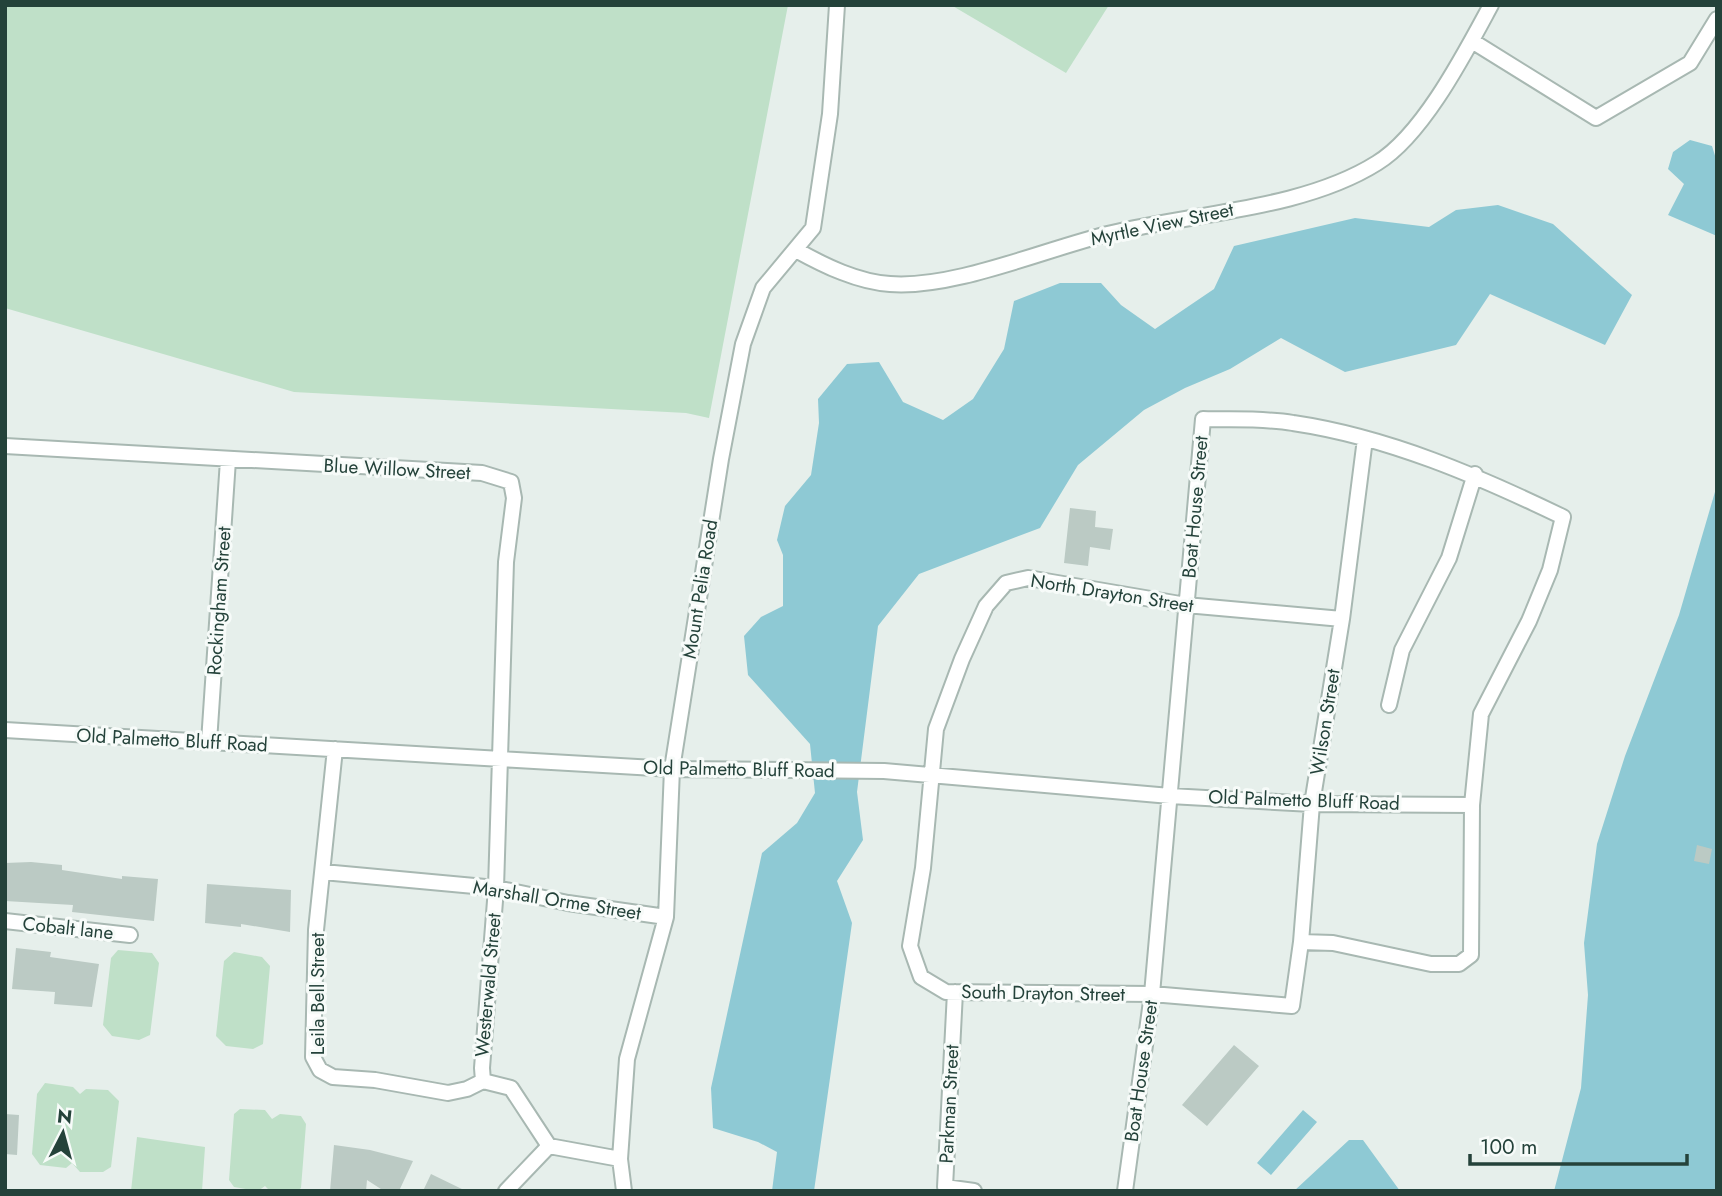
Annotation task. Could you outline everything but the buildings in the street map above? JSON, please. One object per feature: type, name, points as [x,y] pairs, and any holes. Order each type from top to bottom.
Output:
[{"type":"street","name":"Mount Pelia Road","points":[[624,1191],[621,1159],[627,1059],[666,917],[672,769],[718,479],[743,344],[764,288],[813,228],[830,114],[837,5]]},
{"type":"street","name":"Myrtle View Street","points":[[796,250],[827,267],[873,281],[890,284],[923,283],[960,276],[1113,232],[1250,206],[1338,184],[1380,162],[1409,135],[1472,41],[1491,5]]},
{"type":"street","points":[[1472,41],[1596,118],[1690,63],[1717,19]]},
{"type":"street","name":"Boat House Street","points":[[1125,1191],[1152,995],[1203,419],[1292,423],[1365,439],[1475,474],[1563,517],[1550,570],[1529,621],[1481,714],[1472,805]]},
{"type":"street","name":"Wilson Street","points":[[1292,1006],[1301,942],[1311,803],[1342,619],[1365,439]]},
{"type":"street","name":"Blue Willow Street","points":[[5,446],[482,473],[510,482],[514,498],[506,562],[499,759]]},
{"type":"street","name":"Rockingham Street","points":[[209,742],[228,460]]},
{"type":"street","points":[[1389,705],[1402,650],[1449,558],[1475,474]]},
{"type":"street","name":"North Drayton Street","points":[[930,774],[936,729],[962,659],[986,606],[1006,583],[1028,578],[1186,605],[1342,619]]},
{"type":"street","name":"Old Palmetto Bluff Road","points":[[5,730],[672,769],[884,771],[1170,796],[1311,803],[1472,805]]},
{"type":"street","name":"Leila Bell Street","points":[[335,749],[316,930],[313,1058],[320,1070],[333,1077],[375,1080],[448,1093],[467,1089],[483,1081]]},
{"type":"street","name":"Westerwald Street","points":[[499,759],[496,888],[483,1081],[511,1088],[549,1146]]},
{"type":"street","name":"South Drayton Street","points":[[930,774],[923,868],[910,946],[922,977],[946,992],[1152,995],[1292,1006]]},
{"type":"street","points":[[1301,942],[1333,943],[1431,964],[1459,964],[1471,955],[1472,805]]},
{"type":"street","name":"Marshall Orme Street","points":[[323,872],[496,888],[568,904],[666,917]]},
{"type":"street","name":"Cobalt lane","points":[[5,921],[130,935]]},
{"type":"street","name":"Parkman Street","points":[[955,992],[945,1187],[974,1191]]},
{"type":"street","points":[[506,1191],[549,1146],[621,1159]]},
{"type":"green space","points":[[5,5],[788,5],[709,418],[686,413],[294,392],[5,308]]},
{"type":"green space","points":[[951,5],[1109,5],[1066,73]]},
{"type":"green space","points":[[118,950],[152,953],[159,963],[150,1035],[139,1040],[112,1036],[103,1025],[111,958]]},
{"type":"green space","points":[[234,952],[262,957],[270,966],[263,1044],[253,1049],[226,1046],[216,1036],[224,961]]},
{"type":"green space","points":[[45,1083],[73,1087],[80,1094],[86,1089],[108,1090],[119,1101],[111,1167],[103,1172],[80,1172],[72,1163],[66,1168],[40,1165],[32,1154],[37,1094]]},
{"type":"green space","points":[[240,1109],[265,1110],[272,1119],[280,1114],[301,1116],[306,1124],[301,1188],[297,1191],[270,1191],[265,1186],[258,1191],[234,1187],[229,1180],[234,1114]]},
{"type":"green space","points":[[137,1137],[205,1147],[202,1191],[131,1191]]},
{"type":"water","points":[[1690,140],[1712,146],[1717,162],[1717,236],[1668,215],[1684,184],[1668,169],[1673,152]]},
{"type":"water","points":[[1498,205],[1553,224],[1632,295],[1605,345],[1490,294],[1456,345],[1345,372],[1281,338],[1230,369],[1185,388],[1144,410],[1078,465],[1040,528],[919,574],[878,626],[857,792],[863,840],[837,881],[852,923],[814,1191],[772,1191],[777,1152],[758,1142],[713,1128],[711,1088],[762,853],[797,823],[815,793],[810,744],[748,675],[744,636],[761,617],[783,606],[783,555],[777,540],[785,506],[811,475],[819,423],[818,399],[847,364],[879,362],[903,402],[943,420],[973,399],[1004,349],[1014,301],[1060,283],[1101,283],[1121,305],[1155,329],[1214,289],[1234,246],[1355,218],[1429,227],[1456,210]]},
{"type":"water","points":[[1717,485],[1717,1191],[1554,1191],[1581,1088],[1588,995],[1584,943],[1597,844],[1625,756],[1679,615]]},
{"type":"water","points":[[1303,1110],[1317,1122],[1271,1175],[1257,1163]]},
{"type":"water","points":[[1349,1140],[1363,1140],[1400,1191],[1294,1191]]}]
